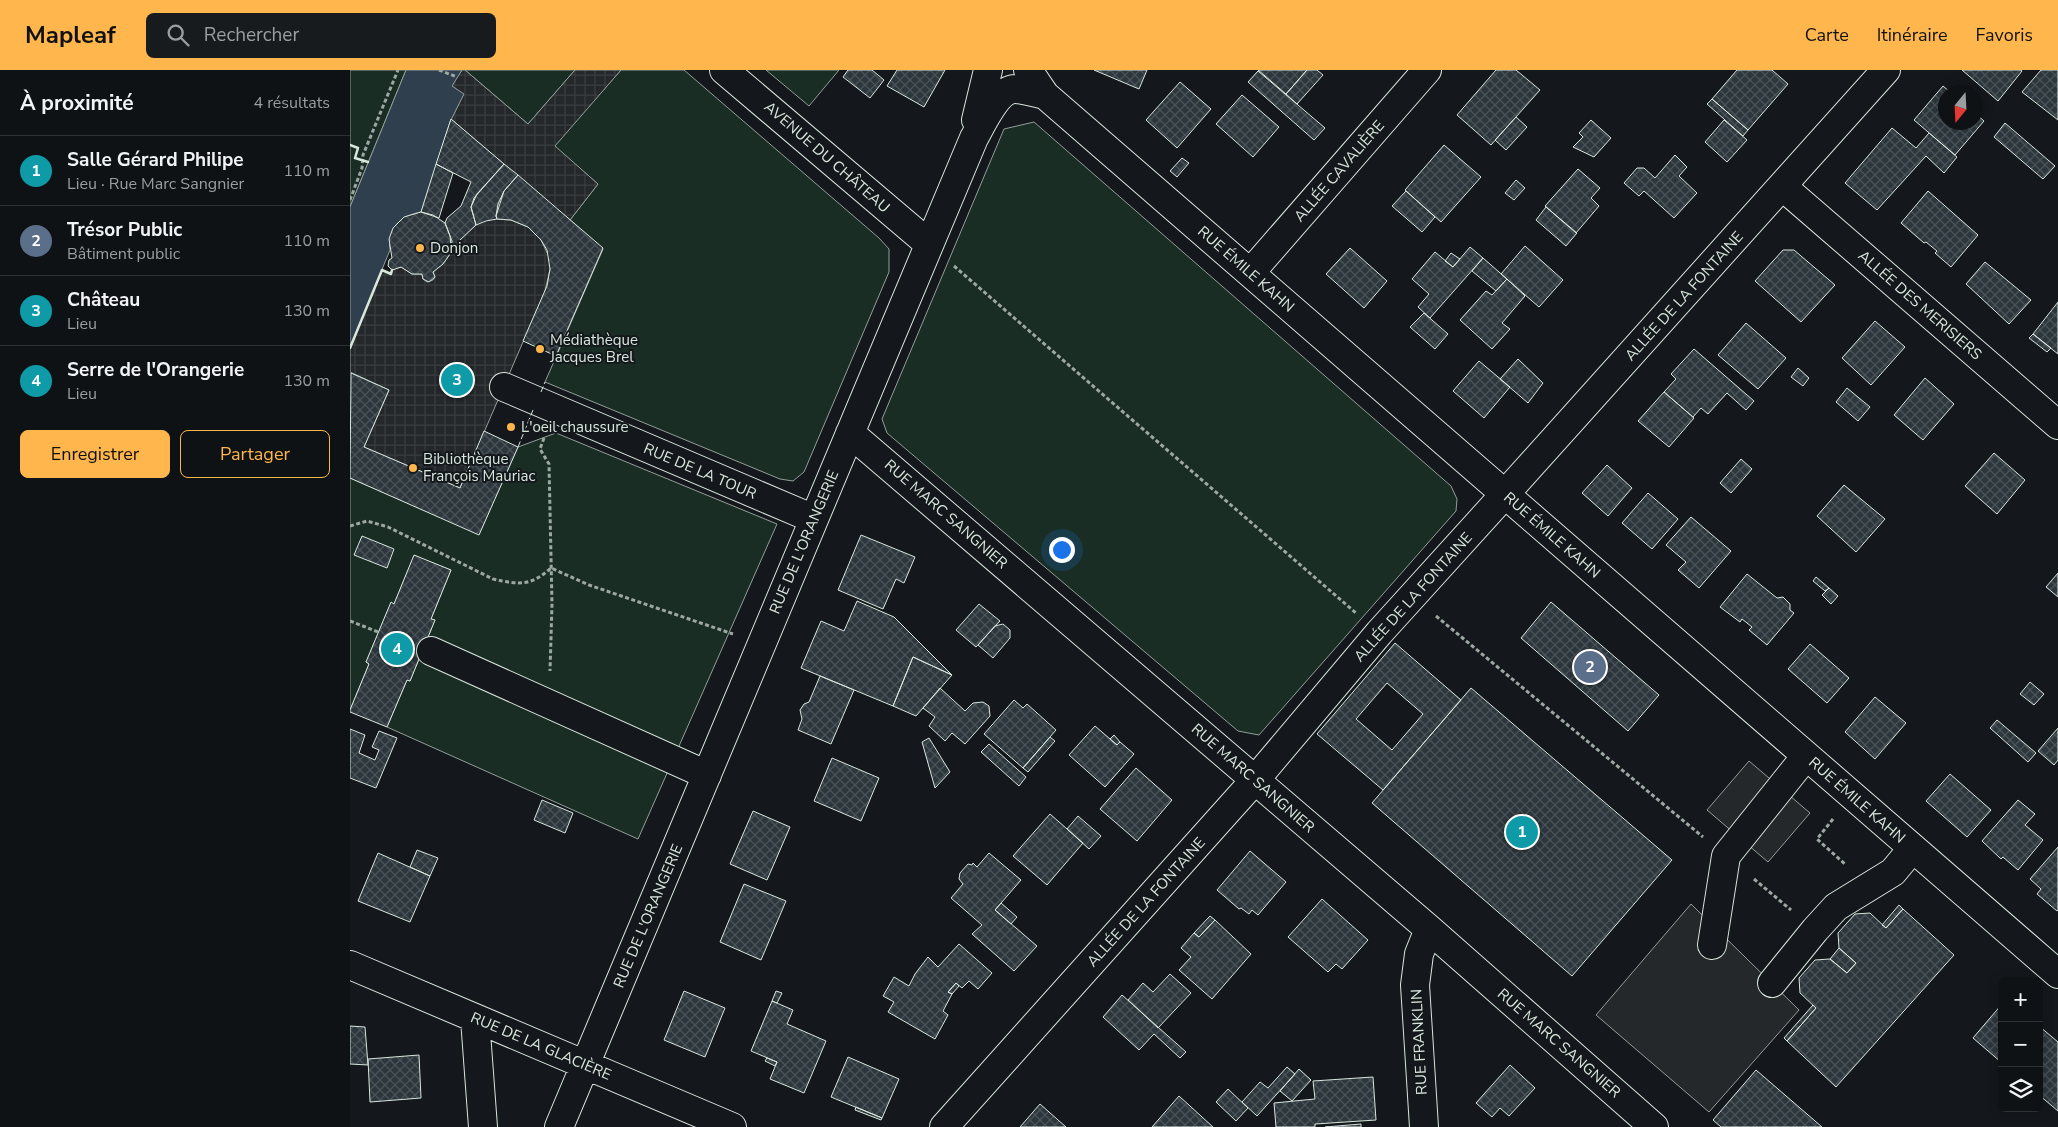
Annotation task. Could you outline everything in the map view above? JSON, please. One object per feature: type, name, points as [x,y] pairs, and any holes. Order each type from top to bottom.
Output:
[{"type":"street","name":"AVENUE DU CHÂTEAU","points":[[724,70],[929,244]]},
{"type":"street","points":[[974,138],[988,70]]},
{"type":"street","points":[[1028,70],[1045,95]]},
{"type":"street","name":"ALLÉE CAVALIÈRE","points":[[1251,272],[1427,70]]},
{"type":"street","name":"ALLÉE DE LA FONTAINE","points":[[948,1125],[1255,780],[1379,633],[1886,70]]},
{"type":"street","name":"RUE DE L'ORANGERIE","points":[[559,1127],[974,138],[997,99],[1006,91],[1015,88],[1045,95]]},
{"type":"street","name":"RUE ÉMILE KAHN","points":[[1045,95],[2058,974]]},
{"type":"street","name":"ALLÉE DES MERISIERS","points":[[1782,186],[2058,425]]},
{"type":"street","name":"RUE DE LA TOUR","points":[[504,388],[814,519]]},
{"type":"street","name":"RUE MARC SANGNIER","points":[[850,433],[1429,929],[1654,1127]]},
{"type":"street","points":[[432,651],[707,775]]},
{"type":"street","points":[[1712,945],[1726,856],[1806,756]]},
{"type":"street","points":[[1772,983],[1836,907],[1893,872],[1912,849]]},
{"type":"street","name":"RUE FRANKLIN","points":[[1424,1127],[1415,985],[1420,954],[1429,929]]},
{"type":"street","name":"RUE DE LA GLACIÈRE","points":[[350,965],[732,1127]]},
{"type":"street","points":[[475,1019],[483,1127]]},
{"type":"path","points":[[350,200],[362,168],[363,155],[398,70]]},
{"type":"path","points":[[439,70],[457,77]]},
{"type":"path","points":[[929,244],[1379,633]]},
{"type":"path","points":[[551,704],[552,568],[549,464],[540,450],[554,409]]},
{"type":"path","points":[[350,526],[367,521],[388,526],[493,579],[510,583],[525,583],[539,579],[552,568]]},
{"type":"path","points":[[552,568],[589,585],[762,644]]},
{"type":"path","points":[[1412,596],[1815,930]]},
{"type":"path","points":[[350,621],[378,632]]},
{"type":"path","points":[[1834,818],[1817,839],[1870,887]]},
{"type":"green space","points":[[350,70],[406,70],[350,207]]},
{"type":"green space","points":[[465,70],[575,70],[528,124]]},
{"type":"green space","points":[[621,70],[684,70],[879,238],[889,249],[889,272],[804,472],[793,481],[780,479],[545,382],[603,249],[570,220],[598,184],[554,146]]},
{"type":"green space","points":[[766,70],[839,70],[809,106]]},
{"type":"green space","points":[[1034,122],[1451,486],[1457,499],[1456,511],[1259,735],[1238,731],[887,433],[882,419],[1004,129]]},
{"type":"green space","points":[[556,433],[777,524],[638,839],[387,727],[407,680],[410,681],[435,620],[431,619],[451,570],[414,556],[394,604],[391,603],[366,662],[369,664],[350,710],[350,478],[479,534],[518,447]]},
{"type":"shaded area","points":[[462,70],[465,70],[528,124],[575,70],[621,70],[555,146],[598,184],[570,220],[504,191],[498,204],[497,219],[511,220],[528,227],[541,240],[550,259],[550,269],[545,291],[460,488],[364,447],[389,390],[350,372],[350,348],[382,270],[390,273],[392,270],[401,267],[412,274],[422,274],[423,279],[427,282],[433,280],[435,277],[433,272],[443,264],[450,254],[451,246],[456,248],[459,241],[468,231],[471,207],[477,194],[504,164],[451,119],[463,95],[451,86]]},
{"type":"shaded area","points":[[1749,761],[1810,813],[1768,862],[1707,810]]},
{"type":"shaded area","points":[[1691,904],[1799,1010],[1709,1112],[1596,1015]]},
{"type":"water","points":[[406,70],[462,70],[452,86],[464,94],[450,122],[421,212],[401,220],[393,229],[390,250],[350,348],[350,207]]},
{"type":"building","points":[[848,70],[872,70],[884,80],[870,98],[843,77]]},
{"type":"building","points":[[897,70],[945,70],[924,107],[887,86]]},
{"type":"building","points":[[1094,70],[1147,70],[1139,89]]},
{"type":"building","points":[[1258,70],[1307,70],[1286,94]]},
{"type":"building","points":[[1307,70],[1317,70],[1323,75],[1297,104],[1286,94]]},
{"type":"building","points":[[1496,70],[1516,70],[1540,90],[1491,145],[1457,115]]},
{"type":"building","points":[[1737,70],[1772,70],[1788,84],[1748,130],[1712,99]]},
{"type":"building","points":[[1962,70],[2022,71],[1998,101],[1983,88],[1983,85],[1979,85]]},
{"type":"building","points":[[2041,70],[2058,70],[2058,120],[2022,92]]},
{"type":"building","points":[[1258,71],[1325,128],[1314,140],[1248,82]]},
{"type":"building","points":[[1180,82],[1211,109],[1177,148],[1146,120]]},
{"type":"building","points":[[1938,92],[1938,130],[1976,130],[1955,155],[1914,120]]},
{"type":"building","points":[[1242,95],[1279,127],[1253,157],[1216,124]]},
{"type":"building","points":[[1712,99],[1748,130],[1743,136],[1707,104]]},
{"type":"building","points":[[1516,117],[1527,127],[1506,150],[1495,140]]},
{"type":"building","points":[[451,119],[504,164],[474,198],[471,207],[476,225],[459,241],[456,248],[451,246],[450,236],[445,223],[447,218],[461,206],[471,182],[436,164]]},
{"type":"building","points":[[1591,120],[1611,138],[1594,157],[1573,147],[1583,137],[1579,133]]},
{"type":"building","points":[[1724,120],[1747,140],[1727,162],[1705,142]]},
{"type":"building","points":[[2005,123],[2055,166],[2043,179],[1994,137]]},
{"type":"building","points":[[1892,128],[1916,148],[1929,133],[1957,157],[1944,173],[1926,156],[1877,210],[1845,183]]},
{"type":"building","points":[[1444,145],[1481,177],[1441,222],[1405,190]]},
{"type":"building","points":[[1675,155],[1687,167],[1679,176],[1697,193],[1674,218],[1644,191],[1639,196],[1624,183],[1637,168],[1644,168],[1655,178]]},
{"type":"building","points":[[1182,158],[1189,163],[1177,177],[1170,171]]},
{"type":"building","points":[[436,164],[453,173],[439,218],[421,212]]},
{"type":"building","points":[[504,164],[518,175],[504,191],[498,204],[497,219],[476,225],[471,207],[477,194]]},
{"type":"building","points":[[1578,169],[1600,188],[1591,198],[1599,206],[1576,233],[1545,206]]},
{"type":"building","points":[[518,175],[603,248],[556,356],[523,341],[547,286],[550,269],[547,250],[541,240],[528,227],[511,220],[497,219],[496,216],[504,191]]},
{"type":"building","points":[[1516,180],[1525,188],[1514,200],[1505,193]]},
{"type":"building","points":[[1406,191],[1435,217],[1422,232],[1392,206]]},
{"type":"building","points":[[1928,191],[1978,235],[1951,267],[1935,253],[1937,251],[1926,242],[1924,243],[1901,223]]},
{"type":"building","points":[[1546,207],[1577,233],[1566,246],[1536,220]]},
{"type":"building","name":"Donjon","points":[[421,212],[433,215],[445,223],[452,241],[450,254],[443,264],[433,272],[435,277],[429,282],[423,279],[422,274],[412,274],[401,267],[392,270],[388,266],[389,260],[392,258],[389,239],[393,228],[404,217]]},
{"type":"building","points":[[1525,246],[1563,280],[1539,307],[1501,274]]},
{"type":"building","points":[[1470,247],[1483,258],[1430,318],[1418,307],[1429,294],[1412,279],[1435,252],[1453,267]]},
{"type":"building","points":[[1350,248],[1387,281],[1364,308],[1326,274]]},
{"type":"building","points":[[1783,250],[1794,250],[1835,285],[1801,322],[1755,281]]},
{"type":"building","points":[[1451,253],[1460,259],[1453,267],[1445,261]]},
{"type":"building","points":[[1483,258],[1507,279],[1496,291],[1472,271]]},
{"type":"building","points":[[1985,262],[2031,300],[2009,324],[1966,284]]},
{"type":"building","points":[[1507,279],[1525,296],[1502,323],[1510,329],[1492,349],[1460,320],[1486,291],[1492,295]]},
{"type":"building","points":[[2058,302],[2058,354],[2033,334]]},
{"type":"building","points":[[1424,313],[1448,334],[1435,349],[1410,327]]},
{"type":"building","points":[[1875,321],[1905,347],[1871,385],[1842,358]]},
{"type":"building","points":[[1746,323],[1786,358],[1758,389],[1718,355]]},
{"type":"building","points":[[2033,334],[2051,348],[2047,352],[2029,338]]},
{"type":"building","points":[[1694,349],[1754,401],[1746,410],[1727,393],[1708,414],[1701,408],[1693,417],[1664,392],[1676,379],[1671,374]]},
{"type":"building","points":[[1518,359],[1543,383],[1528,403],[1500,379]]},
{"type":"building","points":[[1479,361],[1510,387],[1484,418],[1453,391]]},
{"type":"building","points":[[1798,368],[1809,378],[1803,386],[1791,377]]},
{"type":"building","points":[[351,373],[389,390],[364,447],[460,488],[484,431],[518,447],[479,535],[350,478]]},
{"type":"building","points":[[1925,378],[1954,404],[1923,440],[1894,415]]},
{"type":"building","points":[[1847,388],[1870,407],[1858,421],[1836,402]]},
{"type":"building","points":[[1664,392],[1694,418],[1669,447],[1638,421]]},
{"type":"building","points":[[1994,453],[2025,480],[1997,514],[1965,486]]},
{"type":"building","points":[[1741,459],[1752,469],[1731,493],[1720,483]]},
{"type":"building","points":[[1607,465],[1632,488],[1608,516],[1582,493]]},
{"type":"building","points":[[1844,485],[1885,519],[1856,552],[1817,516]]},
{"type":"building","points":[[1648,493],[1678,519],[1652,549],[1622,523]]},
{"type":"building","points":[[1691,517],[1731,551],[1699,588],[1678,570],[1686,562],[1666,545]]},
{"type":"building","points":[[861,535],[915,557],[904,583],[896,579],[883,609],[838,590]]},
{"type":"building","points":[[362,536],[394,549],[387,568],[354,555]]},
{"type":"building","points":[[414,555],[451,570],[431,619],[435,620],[410,681],[407,680],[387,727],[350,712],[350,710],[369,664],[366,662],[391,602],[394,604]]},
{"type":"building","points":[[2058,573],[2058,597],[2046,587]]},
{"type":"building","points":[[1747,574],[1777,598],[1783,597],[1790,604],[1790,610],[1794,613],[1767,645],[1749,630],[1752,627],[1742,619],[1740,622],[1720,607]]},
{"type":"building","points":[[1816,577],[1829,588],[1825,591],[1813,581]]},
{"type":"building","points":[[1829,588],[1838,596],[1831,604],[1822,595]]},
{"type":"building","points":[[857,601],[894,617],[952,675],[913,657],[893,706],[801,668],[821,621],[844,631]]},
{"type":"building","points":[[1551,602],[1659,695],[1628,731],[1521,638]]},
{"type":"building","points":[[979,604],[1000,621],[976,647],[956,630]]},
{"type":"building","points":[[1003,624],[1010,630],[1010,638],[993,658],[978,645],[995,626]]},
{"type":"building","points":[[1395,643],[1461,700],[1383,790],[1317,734]],"holes":[[[1387,683],[1423,714],[1392,750],[1356,719]]]},
{"type":"building","points":[[1810,644],[1849,678],[1827,703],[1788,669]]},
{"type":"building","points":[[913,657],[952,675],[916,716],[893,706]]},
{"type":"building","points":[[820,676],[854,690],[831,744],[798,730],[802,719],[800,710],[804,704],[809,702]]},
{"type":"building","points":[[2030,682],[2044,694],[2034,705],[2020,694]]},
{"type":"building","points":[[940,688],[965,711],[973,703],[983,702],[989,706],[990,716],[965,744],[952,733],[945,741],[929,726],[935,717],[923,708]]},
{"type":"building","points":[[1471,688],[1672,860],[1572,976],[1372,803]]},
{"type":"building","points":[[1875,697],[1906,723],[1875,759],[1845,732]]},
{"type":"building","points":[[1014,700],[1023,708],[1027,704],[1056,730],[1023,768],[984,734]]},
{"type":"building","points":[[1997,720],[2036,753],[2028,762],[1990,728]]},
{"type":"building","points":[[1095,726],[1117,745],[1120,742],[1134,754],[1105,787],[1069,755]]},
{"type":"building","points":[[2058,728],[2058,760],[2054,765],[2038,751]]},
{"type":"building","points":[[350,729],[365,735],[359,753],[375,760],[379,750],[372,747],[379,731],[397,738],[376,788],[350,778]]},
{"type":"building","points":[[1114,735],[1120,742],[1117,745],[1110,739]]},
{"type":"building","points":[[1050,737],[1055,741],[1028,772],[1023,768]]},
{"type":"building","points":[[929,738],[950,772],[935,788],[922,742]]},
{"type":"building","points":[[989,744],[1026,777],[1019,786],[981,752]]},
{"type":"building","points":[[832,758],[879,778],[861,821],[814,801]]},
{"type":"building","points":[[1136,768],[1172,800],[1137,841],[1100,809]]},
{"type":"building","points":[[1950,774],[1991,810],[1967,837],[1926,801]]},
{"type":"building","points":[[542,800],[573,813],[565,833],[534,820]]},
{"type":"building","points":[[2018,800],[2035,814],[2025,825],[2043,840],[2018,870],[2003,857],[2001,859],[1982,841]]},
{"type":"building","points":[[753,811],[790,827],[767,880],[730,864]]},
{"type":"building","points":[[1050,814],[1083,843],[1047,885],[1013,856]]},
{"type":"building","points":[[1078,816],[1101,836],[1089,849],[1067,829]]},
{"type":"building","points":[[2058,847],[2057,911],[2037,894],[2041,889],[2030,879]]},
{"type":"building","points":[[417,850],[438,858],[430,876],[410,867]]},
{"type":"building","points":[[1250,851],[1286,882],[1258,915],[1252,910],[1249,914],[1241,908],[1239,909],[1217,890]]},
{"type":"building","points":[[378,853],[430,876],[410,922],[358,901]]},
{"type":"building","points":[[989,853],[1021,880],[995,910],[1037,946],[1014,971],[972,934],[982,925],[951,898],[963,884],[959,879],[960,873],[968,864],[972,865],[973,863],[977,867]]},
{"type":"building","points":[[744,884],[786,901],[761,960],[720,942]]},
{"type":"building","points":[[1322,899],[1368,940],[1342,969],[1336,964],[1328,972],[1288,937]]},
{"type":"building","points":[[1001,903],[1017,917],[1011,924],[995,910]]},
{"type":"building","points":[[1899,905],[1903,909],[1886,928],[1882,925]]},
{"type":"building","points":[[1903,909],[1954,955],[1836,1087],[1787,1041],[1816,1008],[1800,993],[1799,978],[1815,960],[1830,959],[1847,973],[1856,963],[1839,948],[1838,933],[1855,914],[1870,913],[1886,928]]},
{"type":"building","points":[[1210,916],[1215,920],[1199,937],[1194,933]]},
{"type":"building","points":[[1215,920],[1251,954],[1212,999],[1179,970],[1191,957],[1181,948],[1194,933],[1199,937]]},
{"type":"building","points":[[959,944],[992,973],[978,989],[969,981],[962,988],[956,983],[948,992],[952,994],[943,1011],[948,1015],[935,1039],[888,1012],[894,1002],[883,996],[894,977],[909,986],[915,974],[928,957],[938,967]]},
{"type":"building","points":[[1839,948],[1856,963],[1847,973],[1830,959]]},
{"type":"building","points":[[1170,974],[1191,993],[1158,1028],[1128,1000],[1143,983],[1153,992]]},
{"type":"building","points":[[956,983],[959,986],[952,994],[948,992]]},
{"type":"building","points":[[684,991],[725,1008],[705,1057],[664,1040]]},
{"type":"building","points":[[776,991],[782,993],[777,1003],[772,1001]]},
{"type":"building","points":[[1122,995],[1186,1052],[1180,1058],[1154,1034],[1139,1050],[1103,1017]]},
{"type":"building","points":[[772,1001],[793,1010],[787,1024],[826,1041],[804,1093],[770,1079],[777,1062],[751,1051]]},
{"type":"building","points":[[1813,1005],[1816,1008],[1787,1041],[1784,1038]]},
{"type":"building","points":[[1998,1009],[1998,1060],[1973,1038]]},
{"type":"building","points":[[350,1026],[365,1027],[368,1065],[350,1064]]},
{"type":"building","points":[[2043,1029],[2058,1042],[2058,1111],[2043,1098]]},
{"type":"building","points":[[419,1055],[421,1098],[370,1102],[368,1059]]},
{"type":"building","points":[[848,1057],[899,1079],[882,1118],[831,1097]]},
{"type":"building","points":[[767,1058],[777,1062],[775,1066],[765,1061]]},
{"type":"building","points":[[1510,1065],[1535,1088],[1509,1116],[1500,1108],[1492,1117],[1476,1103]]},
{"type":"building","points":[[1287,1067],[1295,1074],[1257,1116],[1242,1102],[1260,1082],[1268,1088]]},
{"type":"building","points":[[1299,1069],[1311,1080],[1292,1101],[1280,1091]]},
{"type":"building","points":[[1756,1070],[1822,1127],[1721,1127],[1713,1120]]},
{"type":"building","points":[[1373,1077],[1376,1120],[1315,1124],[1315,1127],[1276,1127],[1274,1103],[1315,1099],[1313,1081]]},
{"type":"building","points":[[1228,1089],[1248,1108],[1236,1121],[1216,1102]]},
{"type":"building","points":[[1179,1096],[1213,1127],[1152,1127]]},
{"type":"building","points":[[1040,1104],[1066,1127],[1020,1127]]},
{"type":"building","points":[[856,1107],[882,1118],[881,1120],[855,1110]]},
{"type":"building","points":[[1361,1124],[1361,1127],[1325,1127]]},
{"type":"fence","points":[[541,392],[545,382]]},
{"type":"fence","points":[[518,447],[533,410]]},
{"type":"wall","points":[[350,145],[358,148],[355,158],[368,162]]},
{"type":"wall","points":[[350,348],[382,270],[391,274],[392,270]]},
{"type":"place","name":"Donjon","points":[[420,248]]},
{"type":"place","name":"Médiathèque Jacques Brel","points":[[540,349]]},
{"type":"place","name":"Château","points":[[457,380]]},
{"type":"place","name":"L'oeil chaussure","points":[[511,427]]},
{"type":"place","name":"Bibliothèque François Mauriac","points":[[413,468]]},
{"type":"place","name":"Serre de l'Orangerie","points":[[397,649]]},
{"type":"place","name":"Trésor Public","points":[[1590,667]]},
{"type":"place","name":"Salle Gérard Philipe","points":[[1522,832]]}]
